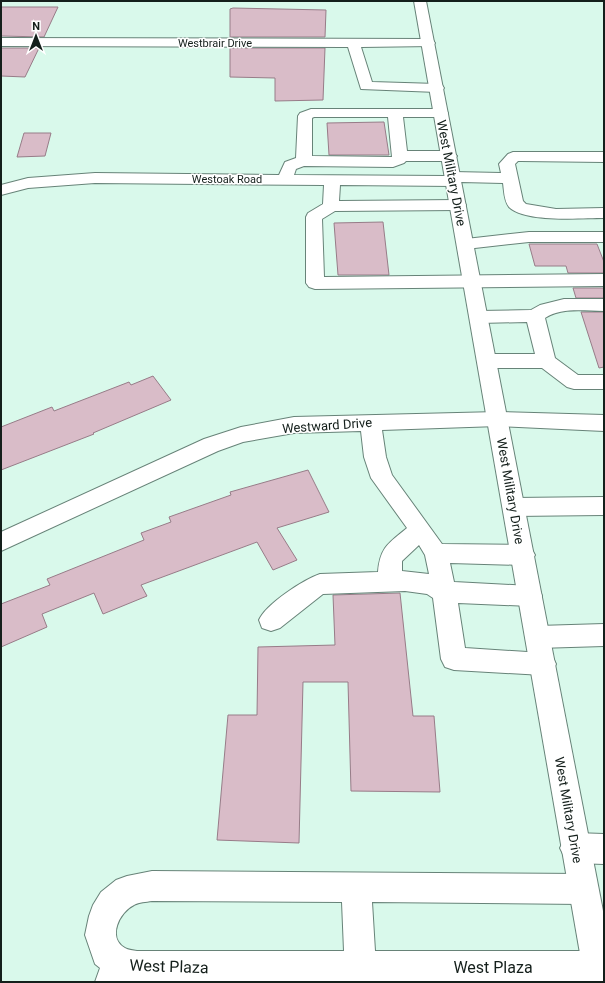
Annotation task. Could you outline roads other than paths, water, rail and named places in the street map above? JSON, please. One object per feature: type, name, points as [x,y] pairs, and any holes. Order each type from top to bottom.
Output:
[{"type":"street","name":"West Military Drive","points":[[420,1],[466,244],[599,975]]},
{"type":"street","name":"Westbrair Drive","points":[[1,42],[428,43]]},
{"type":"street","points":[[353,43],[366,86],[436,88]]},
{"type":"street","points":[[304,161],[306,116],[310,113],[441,113]]},
{"type":"street","points":[[286,180],[289,166],[304,161],[393,162],[398,160],[400,156],[395,113]]},
{"type":"street","points":[[400,156],[449,156]]},
{"type":"street","points":[[604,157],[513,157],[507,164],[515,202],[524,210],[539,213],[604,213]]},
{"type":"street","name":"Westoak Road","points":[[1,190],[28,183],[95,178],[332,180],[510,178]]},
{"type":"street","points":[[331,206],[332,180]]},
{"type":"street","points":[[458,205],[331,206],[314,217],[315,283],[472,282],[514,279],[604,280]]},
{"type":"street","points":[[466,244],[529,237],[604,237]]},
{"type":"street","points":[[479,317],[535,316],[546,309],[564,305],[604,305]]},
{"type":"street","points":[[535,316],[546,361]]},
{"type":"street","points":[[487,362],[546,361],[574,382],[604,382]]},
{"type":"street","name":"Westward Drive","points":[[1,542],[211,445],[241,435],[294,425],[370,422],[498,419],[603,426]]},
{"type":"street","points":[[370,422],[375,457],[382,478],[421,530],[436,553],[444,592],[454,659],[542,664]]},
{"type":"street","points":[[514,507],[604,506]]},
{"type":"street","points":[[389,582],[391,558],[398,549],[421,530]]},
{"type":"street","points":[[436,553],[523,555]]},
{"type":"street","points":[[271,620],[309,590],[320,584],[405,581],[432,585],[444,592],[530,596]]},
{"type":"street","points":[[538,637],[604,635]]},
{"type":"street","points":[[576,848],[604,849]]},
{"type":"street","name":"West Plaza","points":[[583,889],[152,886],[127,891],[112,903],[104,916],[100,935],[106,953],[115,972],[137,967],[360,967],[599,975]]},
{"type":"street","points":[[356,887],[360,967]]}]
